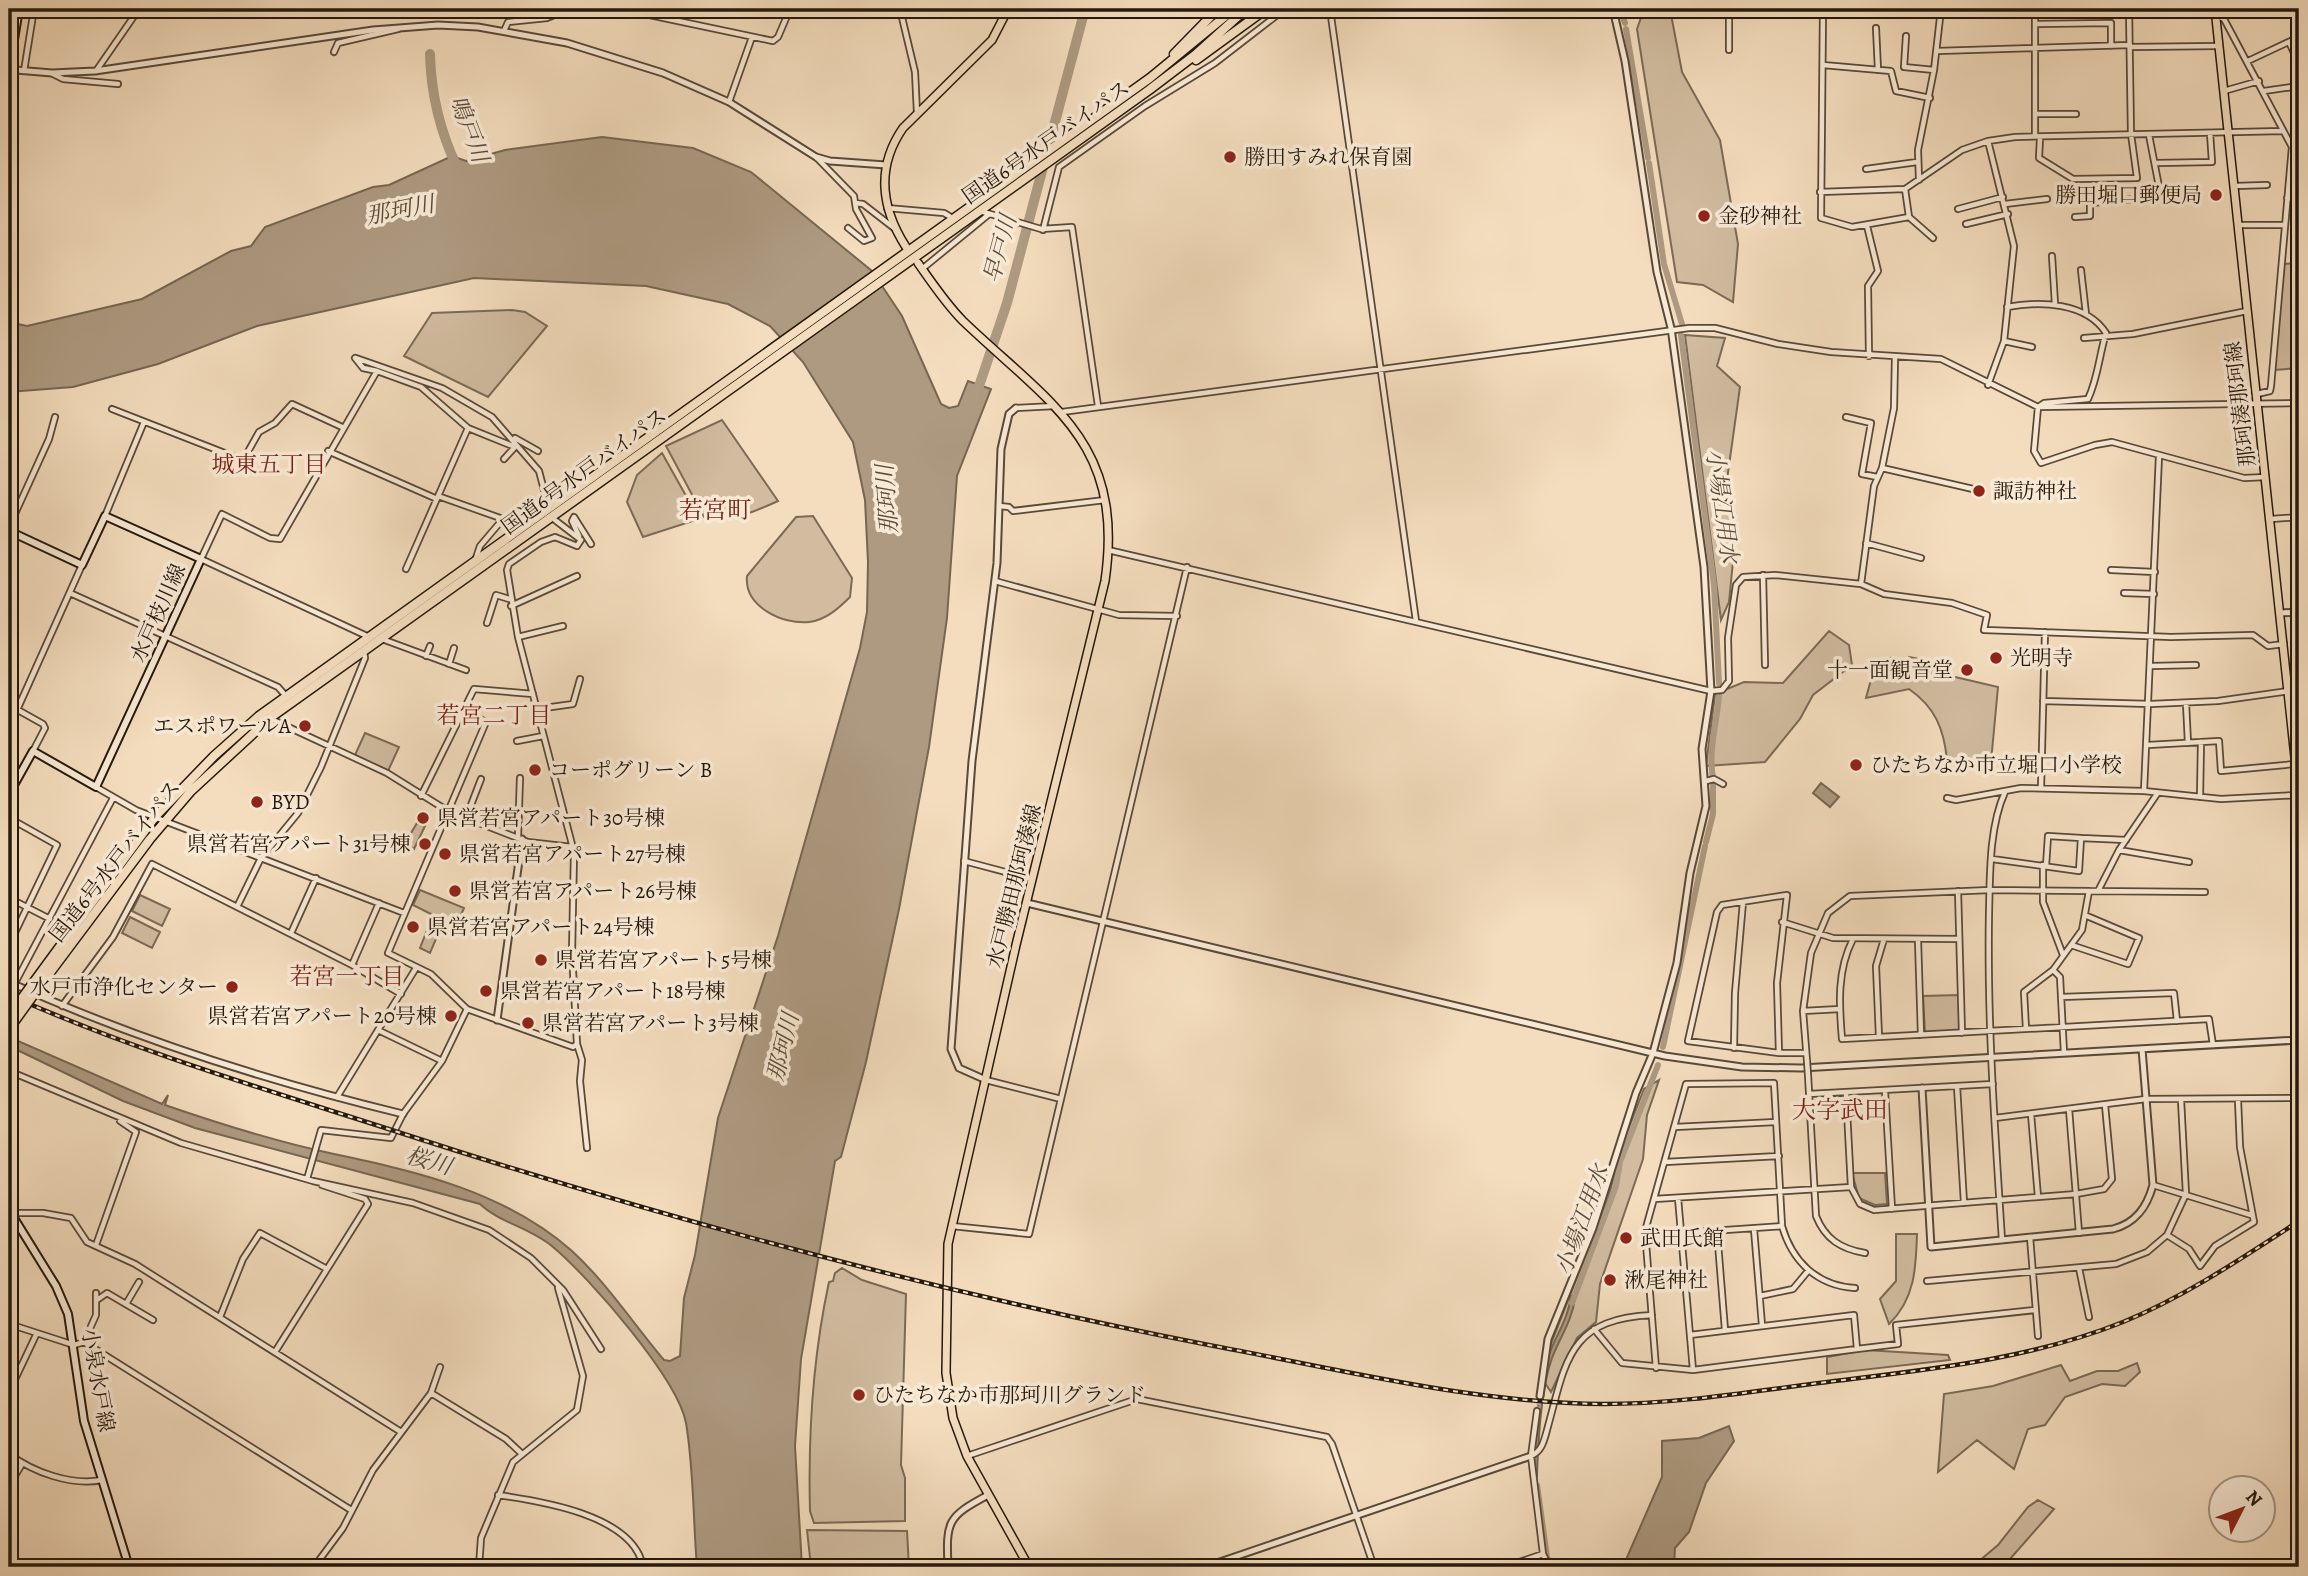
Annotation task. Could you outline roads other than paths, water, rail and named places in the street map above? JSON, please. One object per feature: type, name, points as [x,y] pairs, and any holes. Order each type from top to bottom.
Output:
[{"type":"highway","points":[[1150,78],[1217,9]]},
{"type":"highway","name":"国道6号水戸バイパス","points":[[900,263],[954,219],[1150,78],[1234,9]]},
{"type":"highway","name":"国道6号水戸バイパス","points":[[9,1030],[36,985],[155,817],[214,756],[285,695],[374,639],[900,263],[979,211],[1149,90],[1195,55],[1246,9]]},
{"type":"highway","points":[[1149,90],[1266,9]]},
{"type":"highway","name":"国道6号水戸バイパス","points":[[9,1016],[167,820],[221,762],[270,718],[363,650],[476,558],[550,512]]},
{"type":"main road","points":[[12,71],[19,9]]},
{"type":"main road","points":[[906,247],[894,228],[887,208],[886,165],[896,138],[917,113],[992,40],[1008,9]]},
{"type":"main road","name":"那珂湊那珂線","points":[[2215,12],[2290,691],[2299,795]]},
{"type":"main road","name":"水戸勝田那珂湊線","points":[[920,266],[953,311],[1007,358],[1059,409],[1088,451],[1105,500],[1108,550],[1099,609],[951,1226],[947,1260],[946,1380],[953,1418],[967,1456],[1029,1567]]},
{"type":"main road","points":[[9,529],[82,565],[105,516]]},
{"type":"main road","name":"水戸枝川線","points":[[96,787],[201,559],[105,516]]},
{"type":"main road","points":[[9,794],[33,751],[96,787]]},
{"type":"main road","name":"小泉水戸線","points":[[10,1212],[60,1293],[74,1345],[84,1421],[129,1567]]},
{"type":"street","points":[[24,71],[34,9]]},
{"type":"street","points":[[95,71],[139,9]]},
{"type":"street","points":[[504,30],[508,22],[547,18],[569,9]]},
{"type":"street","points":[[621,9],[776,40],[790,9]]},
{"type":"street","points":[[900,9],[915,72],[917,113]]},
{"type":"street","points":[[1042,230],[1059,167],[1145,106],[1215,63],[1285,9]]},
{"type":"street","points":[[1330,9],[1416,621]]},
{"type":"street","points":[[1540,1396],[1548,1339],[1594,1228],[1632,1105],[1654,1053],[1677,963],[1690,873],[1706,806],[1702,749],[1711,691],[1704,567],[1671,328],[1657,272],[1625,61],[1613,9]]},
{"type":"street","points":[[1729,9],[1730,50]]},
{"type":"street","points":[[1823,9],[1821,218],[1844,226],[1867,226],[1909,217]]},
{"type":"street","points":[[1919,180],[1917,162],[1930,98],[1941,9]]},
{"type":"street","points":[[2035,9],[2035,114],[2039,158],[2073,178],[2114,180],[2137,178],[2131,134],[2129,11],[2164,13],[2164,9]]},
{"type":"street","points":[[2215,12],[2224,19],[2292,148],[2299,156]]},
{"type":"street","points":[[2035,24],[2110,23],[2111,46]]},
{"type":"street","points":[[12,71],[95,71],[401,27],[463,26],[504,30],[567,43],[633,62],[729,102],[816,157],[854,195],[872,238],[864,241],[848,228]]},
{"type":"street","points":[[334,52],[338,43],[391,33],[401,27]]},
{"type":"street","points":[[1876,28],[1878,70]]},
{"type":"street","points":[[1906,36],[1904,67],[1934,70]]},
{"type":"street","points":[[729,102],[752,37]]},
{"type":"street","points":[[2248,61],[2299,37]]},
{"type":"street","points":[[2289,42],[2299,64]]},
{"type":"street","points":[[1937,51],[2035,47],[2219,46]]},
{"type":"street","points":[[1823,65],[1891,71],[1896,91],[1930,98]]},
{"type":"street","points":[[52,73],[63,79],[118,84]]},
{"type":"street","points":[[2224,92],[2259,81]]},
{"type":"street","points":[[2264,91],[2299,86]]},
{"type":"street","points":[[2035,114],[2076,114]]},
{"type":"street","points":[[1820,192],[1905,189],[1962,150],[1988,141],[2038,137],[2283,131]]},
{"type":"street","points":[[2156,163],[2212,162],[2210,133]]},
{"type":"street","points":[[2075,217],[2090,216],[2090,203],[2161,197],[2149,135]]},
{"type":"street","points":[[1988,141],[2014,246],[2004,341],[1988,385]]},
{"type":"street","points":[[2257,394],[2270,391],[2271,386],[2292,148]]},
{"type":"street","points":[[816,157],[830,161],[886,165]]},
{"type":"street","points":[[1866,169],[1917,162]]},
{"type":"street","points":[[2234,186],[2267,185]]},
{"type":"street","points":[[1905,189],[1909,217],[1933,238]]},
{"type":"street","points":[[1958,209],[2003,197]]},
{"type":"street","points":[[2287,198],[2299,199]]},
{"type":"street","points":[[2005,204],[2047,199]]},
{"type":"street","points":[[856,203],[863,204],[894,228]]},
{"type":"street","points":[[887,208],[944,213],[954,219]]},
{"type":"street","points":[[979,211],[1042,230],[1072,227],[1098,406]]},
{"type":"street","points":[[1966,224],[2008,214]]},
{"type":"street","points":[[920,266],[988,215]]},
{"type":"street","points":[[2238,225],[2285,225]]},
{"type":"street","points":[[1867,226],[1878,271],[1868,285],[1869,356]]},
{"type":"street","points":[[2052,256],[2055,304]]},
{"type":"street","points":[[2081,270],[2086,314]]},
{"type":"street","points":[[2007,307],[2055,304],[2086,314],[2099,323],[2106,333],[2098,362],[2097,380],[2088,399],[2044,403],[2038,407]]},
{"type":"street","points":[[2084,338],[2105,337],[2248,311]]},
{"type":"street","points":[[1061,1099],[986,1080],[959,1068],[951,1049],[972,761],[995,581],[1001,449],[1009,414],[1016,408],[1098,406],[1671,328],[1715,328],[1792,347],[1869,356],[1941,359],[1988,385],[2038,407],[2299,403]]},
{"type":"street","points":[[2004,341],[2032,347]]},
{"type":"street","points":[[1861,584],[1877,477],[1882,468],[1894,408],[1895,357]]},
{"type":"street","points":[[517,446],[468,428],[421,387],[363,368],[355,358],[402,372],[463,397],[492,417],[512,436],[538,451]]},
{"type":"street","points":[[377,371],[328,451],[280,539],[270,538],[222,514],[201,559],[374,639],[466,670]]},
{"type":"street","points":[[112,409],[235,457],[245,457],[259,432],[275,423],[292,404],[342,427]]},
{"type":"street","points":[[2038,407],[2034,451],[2041,463],[2112,442],[2244,478],[2267,477]]},
{"type":"street","points":[[9,529],[49,439],[55,417]]},
{"type":"street","points":[[1846,417],[1871,423],[1862,474],[1877,477]]},
{"type":"street","points":[[105,516],[145,422]]},
{"type":"street","points":[[406,569],[468,428]]},
{"type":"street","points":[[512,436],[517,446],[539,471],[550,512],[581,540]]},
{"type":"street","points":[[504,459],[517,446]]},
{"type":"street","points":[[328,451],[437,497],[503,519],[518,520]]},
{"type":"street","points":[[2144,791],[2151,704],[2160,456]]},
{"type":"street","points":[[1882,468],[1973,489]]},
{"type":"street","points":[[998,506],[1009,507],[1013,511],[1105,500]]},
{"type":"street","points":[[581,540],[572,522],[575,517],[591,544]]},
{"type":"street","points":[[2271,519],[2299,517]]},
{"type":"street","points":[[476,558],[480,546],[503,519]]},
{"type":"street","points":[[543,532],[551,538],[565,540],[577,546],[581,540]]},
{"type":"street","points":[[551,538],[509,564],[507,570],[509,599],[575,858],[572,953],[587,1148]]},
{"type":"street","points":[[1867,543],[1921,558]]},
{"type":"street","points":[[1108,550],[1711,691],[1722,690],[1729,681],[1728,638],[1736,585],[1742,577],[1763,575],[1861,584],[1884,594],[1952,603],[1987,615],[1984,630],[2253,635],[2268,646],[2284,644]]},
{"type":"street","points":[[17,710],[82,565]]},
{"type":"street","points":[[951,1226],[1029,1234],[1187,567]]},
{"type":"street","points":[[2110,570],[2155,572]]},
{"type":"street","points":[[1763,575],[1765,665]]},
{"type":"street","points":[[511,607],[577,576]]},
{"type":"street","points":[[995,581],[1119,615],[1177,616]]},
{"type":"street","points":[[70,593],[278,687],[285,695]]},
{"type":"street","points":[[2124,593],[2154,594]]},
{"type":"street","points":[[486,623],[496,595],[509,599]]},
{"type":"street","points":[[2281,612],[2299,612]]},
{"type":"street","points":[[518,637],[563,626]]},
{"type":"street","points":[[2041,788],[2045,632]]},
{"type":"street","points":[[426,656],[430,646]]},
{"type":"street","points":[[449,664],[454,648]]},
{"type":"street","points":[[237,907],[261,858],[298,813],[329,747],[365,658],[363,650]]},
{"type":"street","points":[[2151,666],[2196,665]]},
{"type":"street","points":[[537,709],[573,704],[580,679]]},
{"type":"street","points":[[421,796],[474,690],[533,694]]},
{"type":"street","points":[[2043,701],[2186,703],[2267,696],[2299,690]]},
{"type":"street","points":[[2186,703],[2188,743]]},
{"type":"street","points":[[9,705],[45,728],[33,751]]},
{"type":"street","points":[[464,711],[486,722],[388,953],[430,974],[467,1009],[573,1047],[577,1044]]},
{"type":"street","points":[[270,718],[387,774],[448,811],[520,838],[572,847]]},
{"type":"street","points":[[517,741],[543,736]]},
{"type":"street","points":[[2148,745],[2219,741],[2221,771],[2296,764]]},
{"type":"street","points":[[2200,797],[2201,742]]},
{"type":"street","points":[[497,1020],[520,838],[520,778]]},
{"type":"street","points":[[466,818],[481,779]]},
{"type":"street","points":[[1706,781],[1714,779],[1723,784]]},
{"type":"street","points":[[96,787],[113,798],[155,817],[404,913]]},
{"type":"street","points":[[1947,798],[1956,800],[2041,788],[2144,791],[2200,797],[2299,795]]},
{"type":"street","points":[[2002,1240],[1990,1031],[1990,890],[2000,804],[2005,791]]},
{"type":"street","points":[[2098,891],[2119,850],[2158,794]]},
{"type":"street","points":[[113,798],[50,919],[11,984],[62,1007],[176,1051],[336,1098],[403,1114]]},
{"type":"street","points":[[9,818],[57,845],[9,945]]},
{"type":"street","points":[[2063,956],[2049,921],[2042,892],[2048,836],[2126,841]]},
{"type":"street","points":[[1992,859],[2079,871],[2081,838]]},
{"type":"street","points":[[2119,850],[2189,862]]},
{"type":"street","points":[[964,861],[1033,879]]},
{"type":"street","points":[[62,1007],[113,937],[152,864],[352,965],[401,994]]},
{"type":"street","points":[[292,931],[316,878]]},
{"type":"street","points":[[1865,1253],[1842,1247],[1826,1234],[1816,1216],[1813,1190],[1803,1011],[1807,974],[1816,934],[1828,913],[1850,896],[1990,890],[2205,892]]},
{"type":"street","points":[[1958,891],[1962,1033]]},
{"type":"street","points":[[2026,1030],[2024,992],[2053,970],[2082,930],[2087,916],[2087,891]]},
{"type":"street","points":[[1779,1053],[1776,1008],[1782,922],[1787,895],[1722,905],[1717,912],[1688,1041],[1779,1053],[1806,1053]]},
{"type":"street","points":[[9,898],[50,919]]},
{"type":"street","points":[[1734,1048],[1735,993],[1743,902]]},
{"type":"street","points":[[352,965],[379,903]]},
{"type":"street","points":[[1027,903],[1654,1053],[1715,1065],[1772,1068],[2299,1040]]},
{"type":"street","points":[[2071,944],[2128,964],[2139,938],[2087,916]]},
{"type":"street","points":[[1782,922],[1816,934],[1853,939],[1959,939]]},
{"type":"street","points":[[1853,939],[1842,969],[1842,1039],[2209,1019],[2213,1045]]},
{"type":"street","points":[[1879,1037],[1876,966],[1884,939]]},
{"type":"street","points":[[1918,940],[1921,1035]]},
{"type":"street","points":[[336,1098],[380,1031],[416,968]]},
{"type":"street","points":[[2053,970],[2060,977],[2064,1053]]},
{"type":"street","points":[[2061,996],[2174,993],[2177,1021]]},
{"type":"street","points":[[310,1179],[319,1134],[324,1128],[388,1140],[397,1130],[403,1114],[442,1061],[467,1009]]},
{"type":"street","points":[[1803,1011],[1840,1009]]},
{"type":"street","points":[[380,1031],[442,1061]]},
{"type":"street","points":[[1922,1088],[1931,1247],[2113,1230],[2133,1220],[2144,1208],[2153,1185],[2142,1049]]},
{"type":"street","points":[[9,1071],[181,1143],[310,1179],[413,1203],[462,1219],[517,1247],[552,1278],[571,1299],[601,1349]]},
{"type":"street","points":[[1656,1367],[1645,1231],[1686,1084],[1774,1083],[1782,1226],[1794,1255],[1808,1271],[1838,1286],[1855,1288]]},
{"type":"street","points":[[1809,1094],[1993,1084]]},
{"type":"street","points":[[1957,1086],[1964,1203]]},
{"type":"street","points":[[1885,1090],[1892,1209]]},
{"type":"street","points":[[1846,1092],[1851,1187],[1856,1199],[1867,1208],[1892,1209],[2076,1194],[2104,1189],[2110,1185],[2112,1169],[2105,1105]]},
{"type":"street","points":[[1995,1118],[2146,1099],[2299,1098]]},
{"type":"street","points":[[1927,1281],[2079,1268],[2123,1262],[2147,1252],[2167,1234],[2186,1194],[2181,1100]]},
{"type":"street","points":[[2167,1234],[2189,1250],[2200,1266],[2215,1246],[2254,1222],[2240,1147],[2238,1100]]},
{"type":"street","points":[[2069,1109],[2079,1233]]},
{"type":"street","points":[[2031,1114],[2038,1197]]},
{"type":"street","points":[[96,1245],[126,1157],[137,1137],[136,1132],[117,1118]]},
{"type":"street","points":[[1675,1127],[1776,1122]]},
{"type":"street","points":[[1665,1161],[1779,1156]]},
{"type":"street","points":[[275,1352],[368,1201],[310,1179]]},
{"type":"street","points":[[2153,1185],[2252,1215]]},
{"type":"street","points":[[1654,1199],[1851,1187]]},
{"type":"street","points":[[1678,1198],[1693,1370]]},
{"type":"street","points":[[10,1212],[43,1213],[71,1218],[81,1237],[135,1264],[401,1432]]},
{"type":"street","points":[[1682,1233],[1782,1226]]},
{"type":"street","points":[[1754,1229],[1762,1325]]},
{"type":"street","points":[[1717,1231],[1725,1330]]},
{"type":"street","points":[[220,1317],[243,1259],[260,1233],[327,1269]]},
{"type":"street","points":[[2029,1237],[2038,1336]]},
{"type":"street","points":[[2079,1268],[2089,1317]]},
{"type":"street","points":[[1760,1296],[1793,1289],[1808,1271]]},
{"type":"street","points":[[479,1567],[481,1538],[507,1471],[521,1453],[577,1410],[583,1376],[565,1318],[563,1296],[552,1278]]},
{"type":"street","points":[[126,1304],[139,1282]]},
{"type":"street","points":[[84,1342],[96,1315],[96,1293]]},
{"type":"street","points":[[97,1300],[107,1293],[153,1320]]},
{"type":"street","points":[[1594,1329],[1622,1363],[1693,1370],[1898,1344],[1896,1325],[2035,1310]]},
{"type":"street","points":[[1205,1567],[1539,1452],[1554,1395],[1575,1348],[1594,1329],[1613,1319],[1652,1315]]},
{"type":"street","points":[[1690,1335],[1854,1315],[1857,1349]]},
{"type":"street","points":[[9,1324],[36,1335],[74,1345],[84,1342],[351,1510]]},
{"type":"street","points":[[9,1392],[36,1335]]},
{"type":"street","points":[[314,1567],[334,1542],[373,1471],[431,1393],[440,1367]]},
{"type":"street","points":[[431,1393],[506,1439],[521,1453]]},
{"type":"street","points":[[967,1456],[1138,1398],[1326,1437],[1332,1444],[1374,1567]]},
{"type":"street","points":[[1537,1412],[1531,1456],[1544,1554],[1549,1567]]},
{"type":"street","points":[[9,1454],[22,1464],[64,1478],[102,1480]]},
{"type":"street","points":[[9,1486],[22,1464]]},
{"type":"street","points":[[498,1495],[547,1502],[600,1521],[636,1551],[643,1567]]},
{"type":"street","points":[[948,1567],[948,1525],[958,1511],[988,1495]]},
{"type":"street","points":[[1505,1567],[1544,1554]]},
{"type":"water","name":"那珂川","points":[[602,137],[693,148],[751,172],[872,271],[902,316],[941,404],[949,408],[958,406],[968,381],[991,389],[957,476],[947,618],[929,747],[899,909],[866,1062],[841,1157],[835,1161],[801,1359],[795,1446],[802,1567],[697,1567],[689,1441],[680,1404],[667,1381],[630,1330],[588,1281],[544,1240],[488,1211],[480,1204],[195,1128],[123,1101],[9,1046],[9,1037],[162,1104],[168,1095],[165,1105],[228,1126],[291,1144],[398,1168],[490,1199],[546,1231],[585,1263],[664,1360],[670,1361],[680,1356],[684,1298],[695,1255],[718,1118],[778,936],[860,648],[867,612],[865,500],[853,442],[803,362],[770,326],[728,304],[646,286],[474,278],[257,326],[158,364],[73,387],[9,392],[9,322],[27,326],[142,299],[231,251],[251,246],[265,227],[373,187],[389,185],[452,156],[466,161],[505,150]]},
{"type":"water","points":[[1821,783],[1839,797],[1830,807],[1813,793]]},
{"type":"water","points":[[1571,1296],[1575,1298],[1571,1314],[1552,1358],[1545,1384],[1537,1476],[1534,1475],[1535,1447],[1542,1383],[1548,1357],[1565,1320]]},
{"type":"water","points":[[1729,1426],[1734,1441],[1706,1483],[1689,1532],[1675,1548],[1674,1567],[1617,1567],[1625,1562],[1662,1477],[1662,1441],[1699,1438]]},
{"type":"waterway","name":"鳴戸川","points":[[432,12],[445,9]]},
{"type":"waterway","name":"早戸川","points":[[975,398],[1007,303],[1085,9]]},
{"type":"waterway","name":"小場江用水","points":[[1620,9],[1625,23]]},
{"type":"waterway","name":"小場江用水","points":[[1626,29],[1648,158]]},
{"type":"waterway","name":"鳴戸川","points":[[430,54],[438,113],[458,169]]},
{"type":"waterway","name":"小場江用水","points":[[1649,163],[1664,264],[1682,324]]},
{"type":"waterway","name":"小場江用水","points":[[1681,335],[1714,585],[1719,683]]},
{"type":"waterway","name":"小場江用水","points":[[1713,778],[1712,747],[1719,695]]},
{"type":"waterway","name":"小場江用水","points":[[1706,842],[1713,814],[1713,782]]},
{"type":"waterway","name":"小場江用水","points":[[1663,1047],[1705,846]]},
{"type":"waterway","name":"小場江用水","points":[[1572,1303],[1616,1186],[1620,1162],[1658,1065]]},
{"type":"waterway","name":"小場江用水","points":[[1537,1485],[1547,1557],[1552,1567]]},
{"type":"tunnel","points":[[1537,1411],[1540,1396]]},
{"type":"railway","points":[[9,995],[106,1035],[254,1086],[504,1166],[704,1225],[1009,1303],[1408,1384],[1506,1398],[1604,1404],[1685,1400],[1935,1368],[2011,1355],[2086,1335],[2146,1312],[2213,1276],[2299,1221]]},
{"type":"place","name":"勝田すみれ保育園","points":[[1230,157]]},
{"type":"place","name":"勝田堀口郵便局","points":[[2216,195]]},
{"type":"place","name":"金砂神社","points":[[1704,216]]},
{"type":"place","name":"諏訪神社","points":[[1979,491]]},
{"type":"place","name":"光明寺","points":[[1996,658]]},
{"type":"place","name":"十一面観音堂","points":[[1967,670]]},
{"type":"place","name":"エスポワールA","points":[[305,726]]},
{"type":"place","name":"ひたちなか市立堀口小学校","points":[[1856,765]]},
{"type":"place","name":"コーポグリーン B","points":[[535,770]]},
{"type":"place","name":"BYD","points":[[257,802]]},
{"type":"place","name":"県営若宮アパート30号棟","points":[[423,818]]},
{"type":"place","name":"県営若宮アパート31号棟","points":[[425,844]]},
{"type":"place","name":"県営若宮アパート27号棟","points":[[445,854]]},
{"type":"place","name":"県営若宮アパート26号棟","points":[[455,891]]},
{"type":"place","name":"県営若宮アパート24号棟","points":[[413,927]]},
{"type":"place","name":"県営若宮アパート5号棟","points":[[541,960]]},
{"type":"place","name":"水戸市浄化センター","points":[[232,987]]},
{"type":"place","name":"県営若宮アパート18号棟","points":[[486,991]]},
{"type":"place","name":"県営若宮アパート20号棟","points":[[451,1016]]},
{"type":"place","name":"県営若宮アパート3号棟","points":[[528,1023]]},
{"type":"place","name":"武田氏館","points":[[1626,1238]]},
{"type":"place","name":"湫尾神社","points":[[1610,1280]]},
{"type":"place","name":"ひたちなか市那珂川グランド","points":[[859,1395]]},
{"type":"district","name":"城東五丁目","points":[[269,464]]},
{"type":"district","name":"若宮町","points":[[715,510]]},
{"type":"district","name":"若宮二丁目","points":[[494,715]]},
{"type":"district","name":"若宮一丁目","points":[[347,976]]},
{"type":"district","name":"大字武田","points":[[1840,1110]]},
{"type":"water label","name":"桜川","points":[[429,1161]]}]
